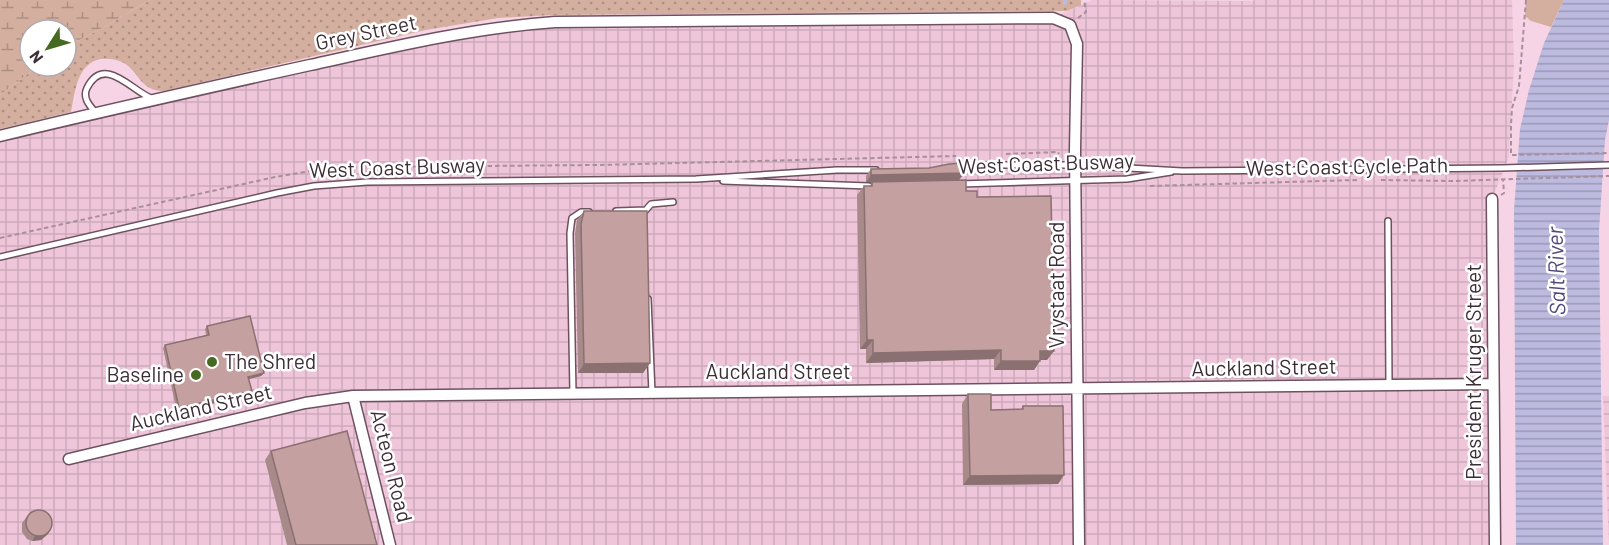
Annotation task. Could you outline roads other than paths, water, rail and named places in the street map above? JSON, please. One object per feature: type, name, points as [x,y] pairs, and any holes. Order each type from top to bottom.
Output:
[{"type":"street","name":"Grey Street","points":[[0,136],[154,99],[405,44],[511,26],[555,22],[1041,18],[1053,18],[1070,25]]},
{"type":"street","name":"Vrystaat Road","points":[[1070,25],[1077,44],[1079,545]]},
{"type":"street","name":"President Kruger Street","points":[[1492,199],[1495,545]]},
{"type":"street","name":"Auckland Street","points":[[69,459],[305,403],[353,396],[1493,384]]},
{"type":"street","name":"Acteon Road","points":[[353,396],[390,545]]},
{"type":"lane","points":[[96,113],[86,99],[85,91],[94,78],[102,75],[109,74],[126,81],[144,96],[154,99]]},
{"type":"lane","name":"West Coast Busway","points":[[953,165],[1076,165],[1182,171],[1609,165]]},
{"type":"lane","name":"West Coast Busway","points":[[0,257],[314,186],[367,182],[696,179],[837,170],[886,170]]},
{"type":"lane","name":"West Coast Busway","points":[[950,185],[1127,179],[1182,171]]},
{"type":"lane","name":"West Coast Busway","points":[[696,179],[870,186]]},
{"type":"lane","points":[[613,211],[645,210],[651,204],[674,202]]},
{"type":"lane","points":[[645,210],[646,222]]},
{"type":"lane","points":[[573,393],[571,226],[572,218],[581,212],[592,212]]},
{"type":"lane","points":[[1388,221],[1389,386]]},
{"type":"lane","points":[[648,290],[652,393]]},
{"type":"water","name":"Salt River","points":[[1564,0],[1609,0],[1609,120],[1605,140],[1599,231],[1603,545],[1516,545],[1514,210],[1520,129],[1529,90],[1544,43]]},
{"type":"place","name":"The Shred","points":[[212,362]]},
{"type":"place","name":"Baseline","points":[[196,375]]}]
